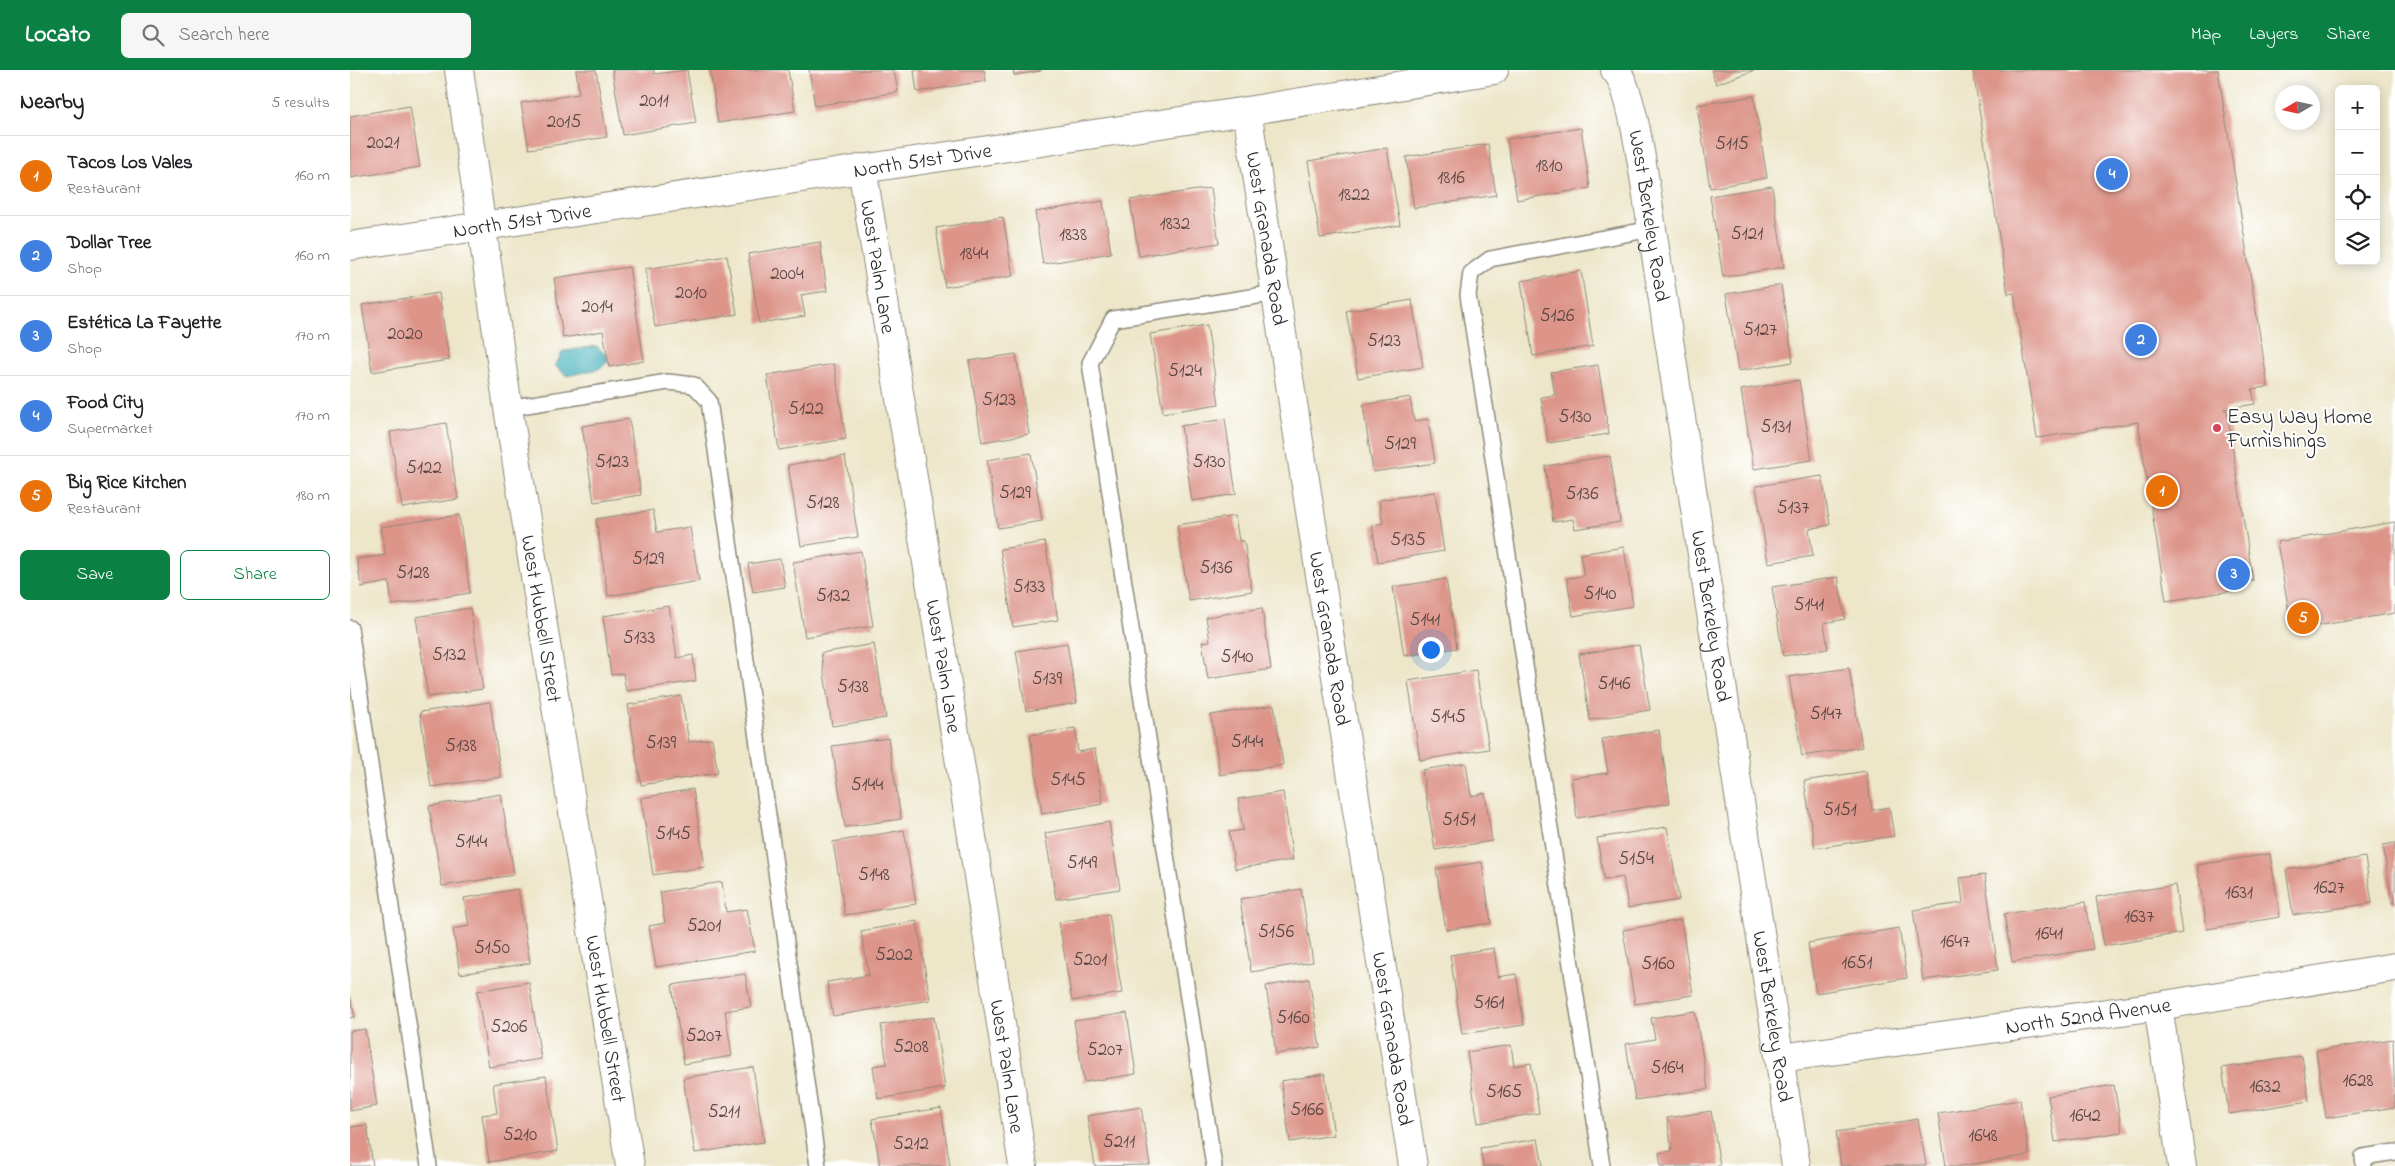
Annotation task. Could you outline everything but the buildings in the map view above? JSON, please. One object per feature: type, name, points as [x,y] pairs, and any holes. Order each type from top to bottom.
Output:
[{"type":"street","name":"West Hubbell Street","points":[[459,70],[508,408],[630,1166]]},
{"type":"street","name":"North 51st Drive","points":[[350,246],[1247,111],[1494,70]]},
{"type":"street","name":"West Berkeley Road","points":[[1615,70],[1621,76],[1630,100],[1652,229],[1796,1166]]},
{"type":"street","name":"West Granada Road","points":[[1247,111],[1412,1166]]},
{"type":"street","name":"West Palm Lane","points":[[862,168],[970,824],[1023,1166]]},
{"type":"street","name":"North 52nd Avenue","points":[[1780,1058],[2158,1006],[2395,967]]},
{"type":"street","points":[[2158,1006],[2182,1166]]},
{"type":"lane","points":[[1602,1166],[1468,295],[1471,274],[1490,259],[1652,229]]},
{"type":"lane","points":[[1214,1166],[1090,363],[1113,319],[1276,293]]},
{"type":"lane","points":[[508,408],[668,382],[694,385],[709,401],[818,1166]]},
{"type":"lane","points":[[350,628],[429,1166]]},
{"type":"lane","points":[[2364,1166],[2363,1157],[2395,1152]]},
{"type":"water","points":[[597,346],[607,356],[607,362],[599,369],[567,376],[555,366],[563,351]]},
{"type":"place","name":"Food City","points":[[2112,174]]},
{"type":"place","name":"Dollar Tree","points":[[2141,340]]},
{"type":"place","name":"Easy Way Home Furnishings","points":[[2217,428]]},
{"type":"place","name":"Tacos Los Vales","points":[[2162,491]]},
{"type":"place","name":"Estética La Fayette","points":[[2234,574]]},
{"type":"place","name":"Big Rice Kitchen","points":[[2303,618]]}]
